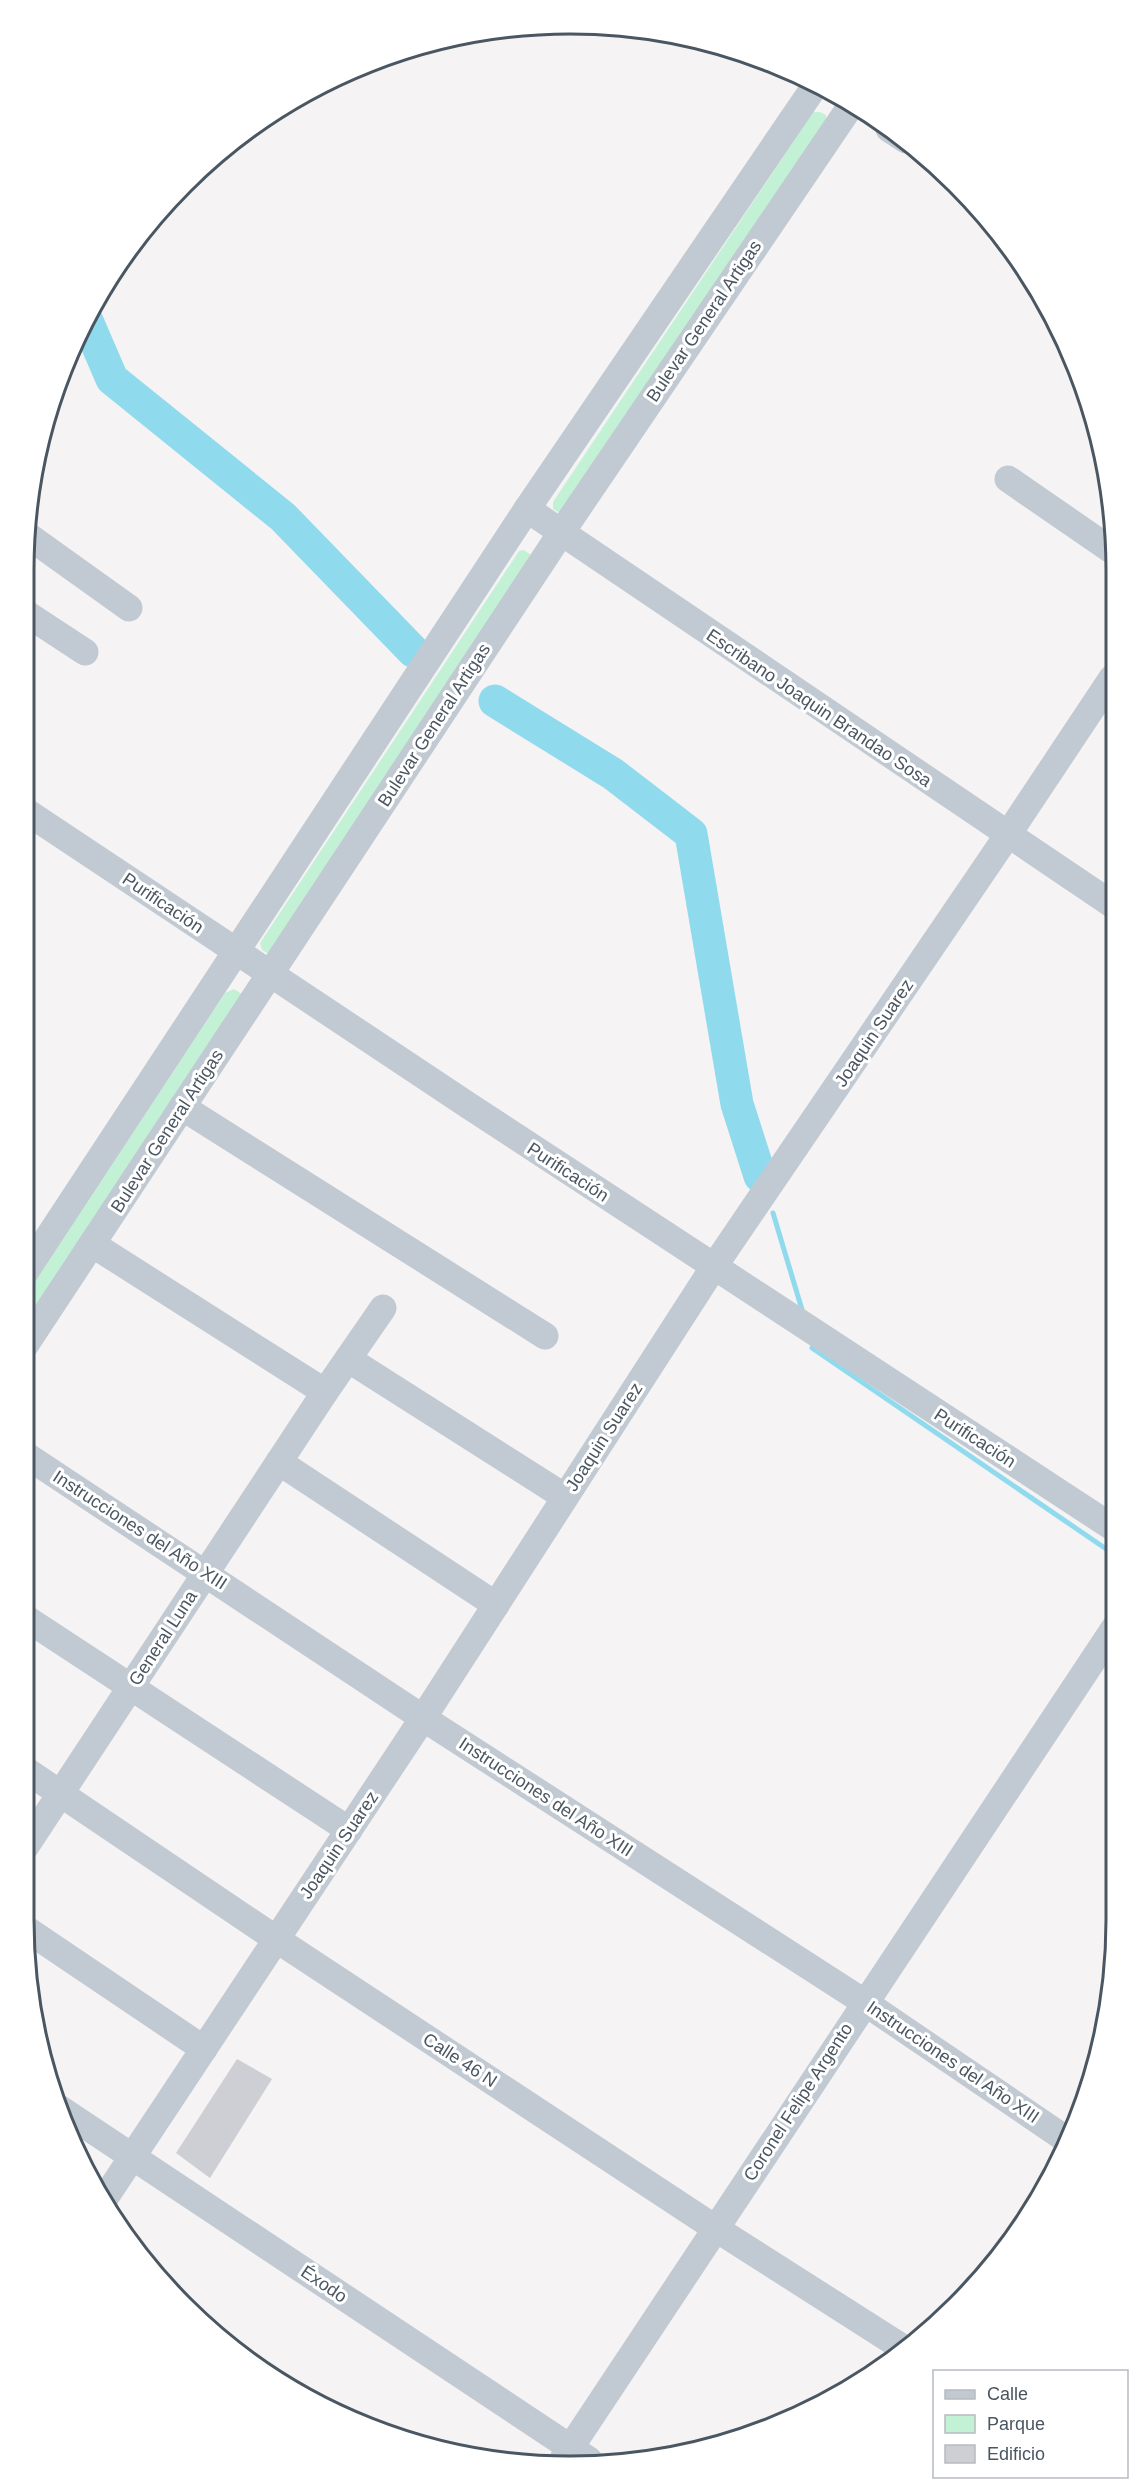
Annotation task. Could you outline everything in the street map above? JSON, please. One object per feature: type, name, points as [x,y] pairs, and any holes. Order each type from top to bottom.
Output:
[{"type":"street","points":[[34,1259],[527,509],[810,92]]},
{"type":"street","name":"Bulevar General Artigas","points":[[34,1332],[561,533],[846,111]]},
{"type":"street","points":[[1008,479],[1105,545]]},
{"type":"street","name":"Escribano Joaquin Brandao Sosa","points":[[527,509],[1007,836],[1106,900]]},
{"type":"street","points":[[36,541],[129,608]]},
{"type":"street","points":[[34,618],[86,652]]},
{"type":"street","name":"Joaquin Suarez","points":[[109,2192],[423,1718],[713,1268],[1106,687]]},
{"type":"street","name":"Purificación","points":[[34,817],[713,1268],[1106,1523]]},
{"type":"street","points":[[182,1107],[545,1336]]},
{"type":"street","points":[[92,1244],[325,1392]]},
{"type":"street","name":"General Luna","points":[[34,1834],[325,1392],[383,1308]]},
{"type":"street","points":[[348,1359],[565,1497]]},
{"type":"street","name":"Instrucciones del Año XIII","points":[[34,1461],[423,1718],[864,2002],[1060,2135]]},
{"type":"street","points":[[279,1462],[496,1605]]},
{"type":"street","points":[[34,1624],[349,1830]]},
{"type":"street","name":"Coronel Felipe Argento","points":[[574,2455],[716,2228],[1106,1640]]},
{"type":"street","name":"Calle 46 N","points":[[34,1775],[276,1939],[897,2344]]},
{"type":"street","points":[[35,1935],[204,2049]]},
{"type":"street","name":"Éxodo","points":[[72,2117],[574,2455]]},
{"type":"green space","points":[[813,112],[826,115],[826,122],[560,513],[553,509],[553,502]]},
{"type":"green space","points":[[524,550],[531,555],[269,954],[262,950],[260,943],[519,551]]},
{"type":"green space","points":[[234,989],[242,994],[34,1316],[34,1283],[225,993]]},
{"type":"building","points":[[237,2059],[272,2079],[210,2178],[176,2153]]},
{"type":"waterway","points":[[91,331],[112,379],[283,517],[413,651]]},
{"type":"waterway","points":[[495,701],[613,774],[691,834],[737,1104],[760,1176]]},
{"type":"waterway","points":[[773,1213],[803,1313]]},
{"type":"waterway","points":[[812,1348],[1106,1549]]}]
